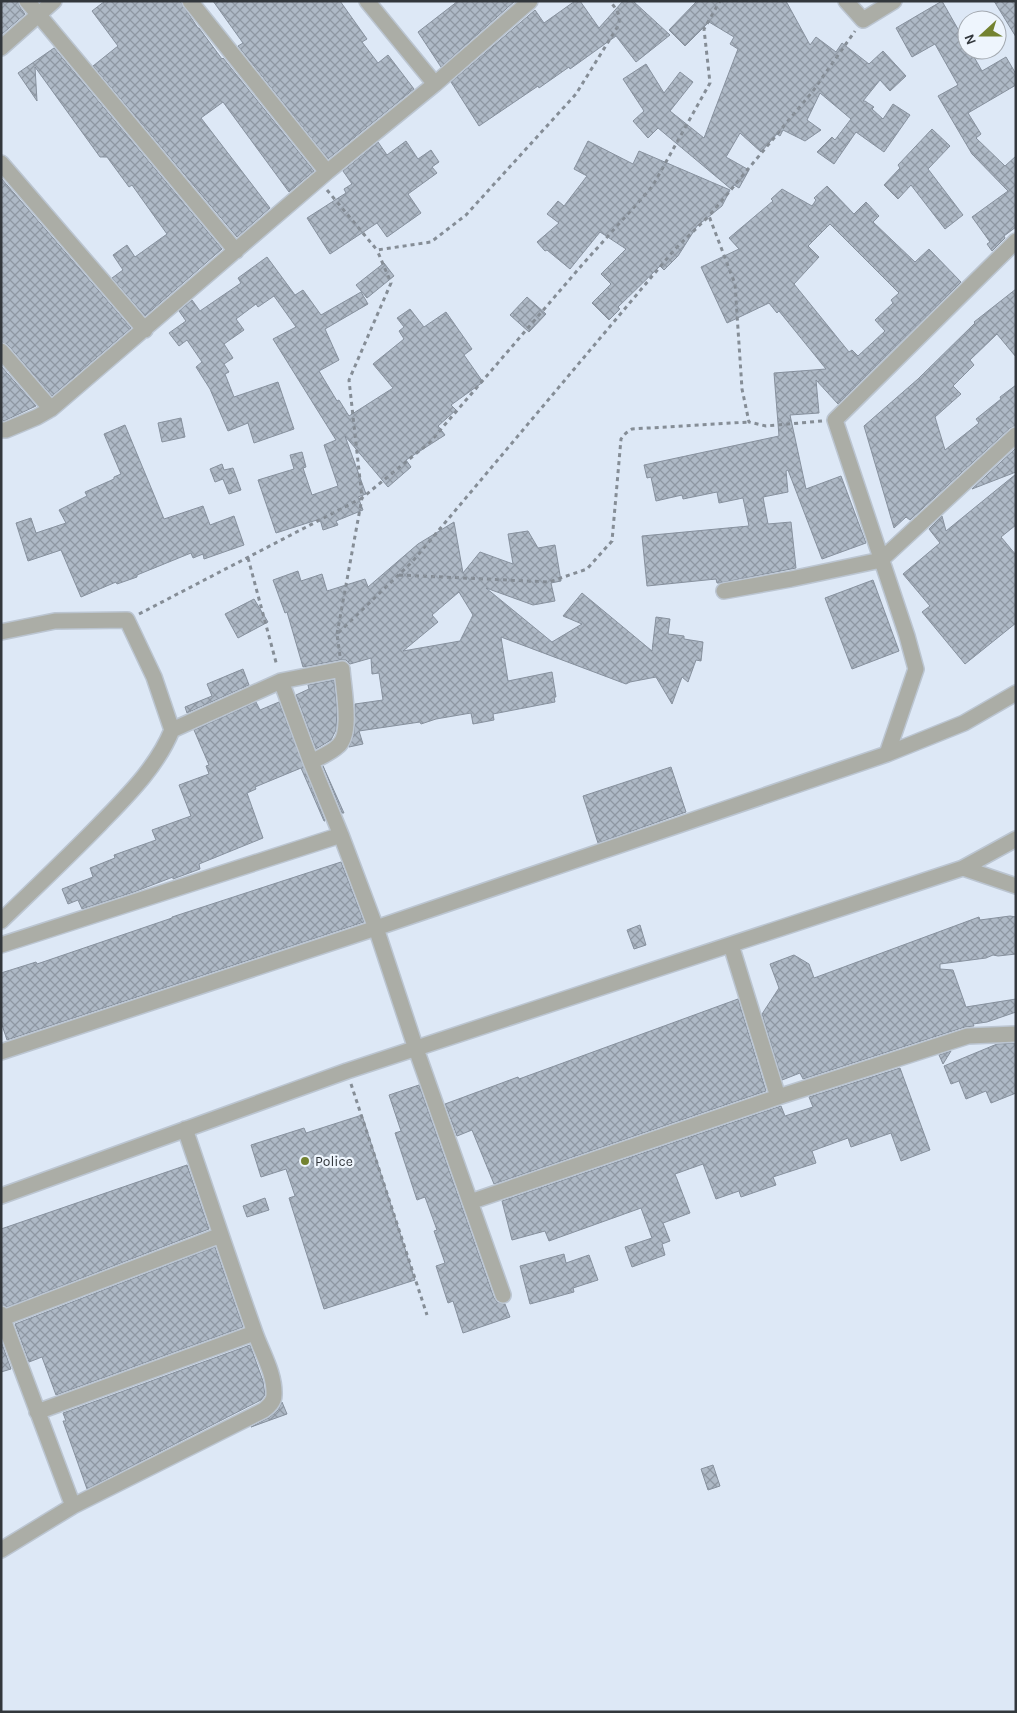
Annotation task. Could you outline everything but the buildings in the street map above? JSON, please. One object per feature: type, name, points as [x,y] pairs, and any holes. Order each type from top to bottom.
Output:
[{"type":"street","points":[[27,1],[236,250]]},
{"type":"street","points":[[1,48],[54,1]]},
{"type":"street","points":[[190,1],[322,176]]},
{"type":"street","points":[[367,1],[435,84]]},
{"type":"street","points":[[1,430],[6,430],[36,418],[51,409],[322,176],[435,84],[530,1]]},
{"type":"street","points":[[846,1],[863,20],[894,1]]},
{"type":"street","points":[[1,163],[145,330]]},
{"type":"street","points":[[887,754],[916,669],[907,636],[834,420],[1016,241]]},
{"type":"street","points":[[1,351],[51,409]]},
{"type":"street","points":[[724,591],[881,560],[1016,435]]},
{"type":"street","points":[[1,632],[55,621],[127,620],[154,677],[172,730],[166,745],[153,765],[119,804],[1,921]]},
{"type":"street","points":[[172,730],[281,681],[342,669],[345,735],[340,745],[311,762]]},
{"type":"street","points":[[281,681],[376,928],[416,1049],[503,1295]]},
{"type":"street","points":[[1,1052],[376,928],[887,754],[964,722],[1016,693]]},
{"type":"street","points":[[1,946],[341,835]]},
{"type":"street","points":[[1,1196],[347,1071],[964,868],[1016,838]]},
{"type":"street","points":[[964,868],[1016,886]]},
{"type":"street","points":[[731,945],[778,1097]]},
{"type":"street","points":[[470,1202],[778,1097],[968,1036],[1016,1034]]},
{"type":"street","points":[[1,1550],[73,1506],[264,1410],[275,1398],[274,1386],[268,1367],[254,1333],[185,1129]]},
{"type":"street","points":[[73,1506],[2,1316],[221,1235]]},
{"type":"street","points":[[37,1412],[254,1333]]},
{"type":"path","points":[[377,250],[430,242],[466,214],[576,94],[620,20],[618,12],[610,1]]},
{"type":"path","points":[[127,620],[362,498],[430,442],[582,265],[652,187],[710,84],[704,29],[720,1]]},
{"type":"path","points":[[337,634],[412,562],[675,249],[709,216],[813,91],[863,20]]},
{"type":"path","points":[[322,176],[377,250],[391,283],[349,380],[362,498],[337,634],[342,669]]},
{"type":"path","points":[[709,216],[735,284],[742,389],[748,422]]},
{"type":"path","points":[[399,575],[549,582],[587,569],[612,541],[621,439],[632,429],[748,422],[766,426],[834,420]]},
{"type":"path","points":[[248,558],[281,681]]},
{"type":"path","points":[[347,1071],[427,1315]]},
{"type":"place","name":"Police","points":[[305,1161]]}]
